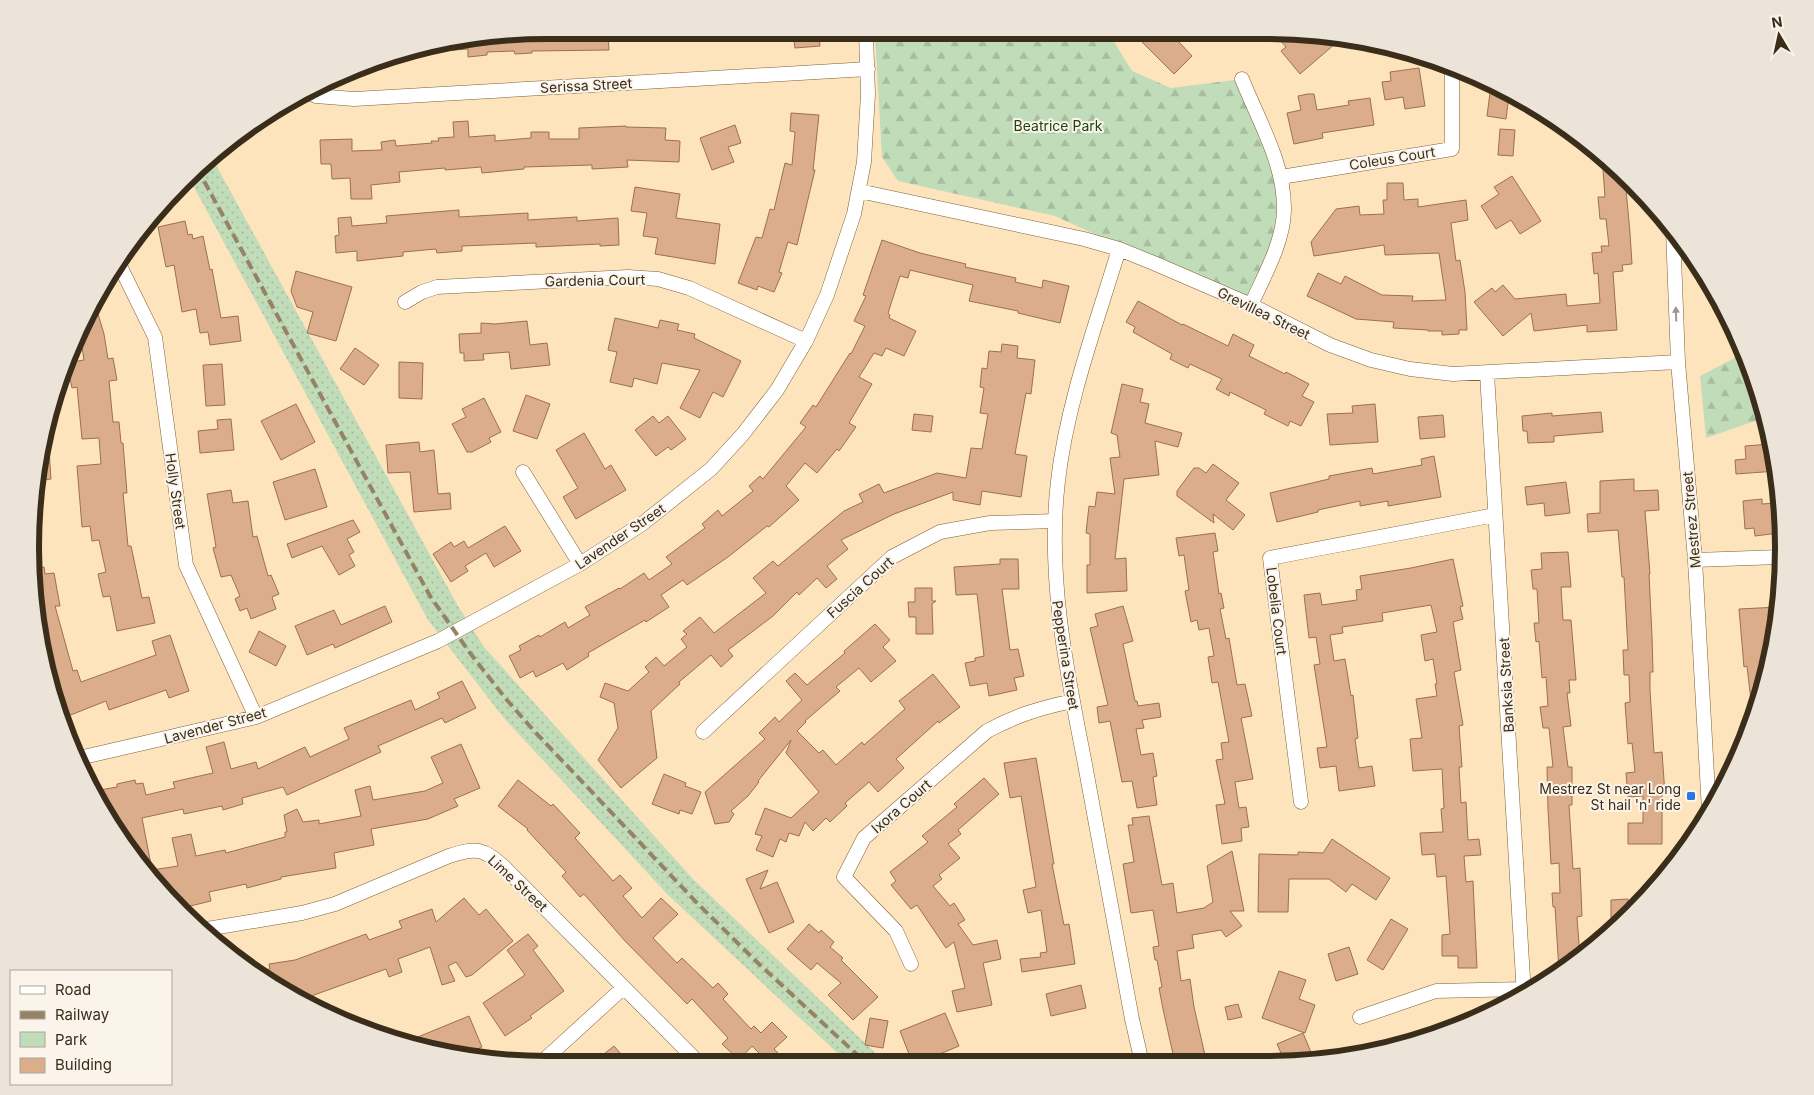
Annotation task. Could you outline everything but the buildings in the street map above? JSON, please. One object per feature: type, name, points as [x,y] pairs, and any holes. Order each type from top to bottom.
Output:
[{"type":"street","name":"Lavender Street","points":[[84,757],[256,718],[438,641],[580,564],[642,524],[711,469],[743,434],[777,390],[806,340],[827,295],[854,214],[859,191],[866,141],[868,68],[866,39]]},
{"type":"street","name":"Serissa Street","points":[[314,95],[354,99],[868,68]]},
{"type":"street","name":"Coleus Court","points":[[1281,177],[1452,148],[1452,74]]},
{"type":"street","points":[[1242,79],[1272,148],[1281,177],[1284,211],[1280,234],[1273,255],[1251,305]]},
{"type":"street","name":"Grevillea Street","points":[[859,191],[1084,239],[1119,249],[1251,305],[1330,345],[1371,360],[1410,369],[1452,374],[1678,362]]},
{"type":"street","name":"Mestrez Street","points":[[1673,243],[1678,362],[1695,560],[1708,800]]},
{"type":"street","name":"Pepperina Street","points":[[1119,249],[1078,383],[1064,439],[1055,521],[1057,596],[1062,642],[1140,1056]]},
{"type":"street","name":"Holly Street","points":[[122,268],[154,337],[186,565],[256,718]]},
{"type":"street","name":"Gardenia Court","points":[[405,302],[422,292],[437,287],[628,276],[658,279],[689,288],[806,340]]},
{"type":"street","name":"Banksia Street","points":[[1487,373],[1524,986]]},
{"type":"street","points":[[523,472],[580,564]]},
{"type":"street","name":"Lobelia Court","points":[[1301,802],[1270,558],[1495,515]]},
{"type":"street","name":"Fuscia Court","points":[[703,732],[892,557],[940,532],[990,523],[1055,521]]},
{"type":"street","points":[[1695,560],[1775,557]]},
{"type":"street","name":"Ixora Court","points":[[911,964],[896,931],[844,877],[864,838],[988,731],[1011,718],[1036,709],[1073,701]]},
{"type":"street","name":"Lime Street","points":[[210,928],[302,913],[335,904],[449,856],[465,851],[480,850],[494,858],[505,868],[690,1056]]},
{"type":"street","points":[[549,1056],[623,988]]},
{"type":"street","points":[[1360,1017],[1436,991],[1514,992]]},
{"type":"green space","name":"Beatrice Park","points":[[875,39],[1112,39],[1132,71],[1171,88],[1242,79],[1281,177],[1280,234],[1257,308],[1055,216],[898,181],[882,157]]},
{"type":"green space","points":[[215,163],[458,606],[484,647],[693,879],[879,1056],[841,1056],[668,895],[503,717],[428,620],[192,184]]},
{"type":"green space","points":[[1738,356],[1759,420],[1706,438],[1700,376]]},
{"type":"railway","points":[[201,175],[430,596],[470,653],[506,699],[536,733],[699,905],[760,965],[859,1056]]},
{"type":"place","name":"Mestrez St near Long St hail 'n' ride","points":[[1691,796]]}]
